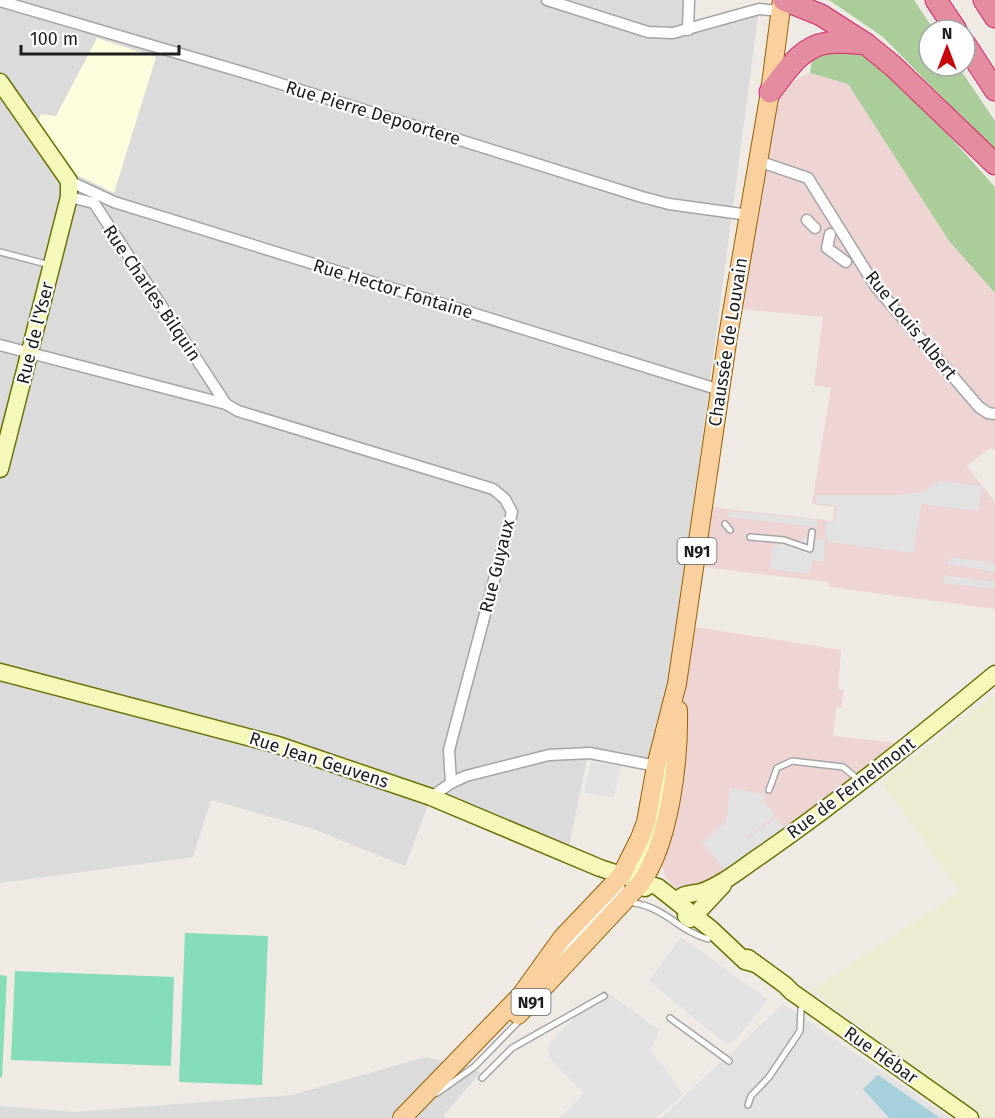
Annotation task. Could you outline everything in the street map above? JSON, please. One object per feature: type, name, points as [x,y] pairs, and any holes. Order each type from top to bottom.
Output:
[{"type":"highway","points":[[936,0],[948,18]]},
{"type":"highway","points":[[984,0],[995,17]]},
{"type":"highway","points":[[782,4],[822,15],[866,44],[893,66],[995,164]]},
{"type":"highway","points":[[770,92],[800,56],[811,48],[828,43],[866,44]]},
{"type":"highway","points":[[977,62],[995,90]]},
{"type":"main road","name":"Chaussée de Louvain","points":[[418,1118],[626,907],[633,855],[643,830],[656,766],[677,684],[720,390],[770,92],[782,4]]},
{"type":"main road","name":"Chaussée de Louvain","points":[[402,1118],[521,995],[562,938],[656,858],[668,812],[675,762],[678,721],[677,684]]},
{"type":"street","points":[[547,0],[648,32],[673,33],[782,4]]},
{"type":"street","points":[[688,30],[689,0]]},
{"type":"street","name":"Rue Pierre Depoortere","points":[[0,1],[249,74],[642,197],[669,204],[749,215]]},
{"type":"street","points":[[0,82],[69,189],[97,199]]},
{"type":"street","name":"Rue Louis Albert","points":[[758,161],[808,178],[876,287],[979,407],[988,413],[995,414]]},
{"type":"street","name":"Rue Hector Fontaine","points":[[69,189],[720,390]]},
{"type":"street","name":"Rue de l'Yser","points":[[0,469],[69,189]]},
{"type":"street","name":"Rue Charles Bilquin","points":[[97,199],[226,404]]},
{"type":"street","points":[[830,234],[827,248],[846,262]]},
{"type":"street","name":"Rue Guyaux","points":[[0,345],[226,404],[237,411],[493,489],[505,499],[512,512],[449,750],[451,783]]},
{"type":"street","name":"Rue Jean Geuvens","points":[[0,672],[278,745],[431,797],[591,865],[658,887],[679,899]]},
{"type":"street","name":"Rue de Fernelmont","points":[[679,899],[694,892],[700,892],[729,877],[800,828],[995,674]]},
{"type":"street","points":[[677,684],[661,794],[654,825],[636,873],[630,879],[749,970],[782,989],[792,992]]},
{"type":"street","points":[[431,797],[466,776],[549,755],[591,753],[656,766]]},
{"type":"street","points":[[656,858],[662,877],[679,899],[792,992]]},
{"type":"street","points":[[658,902],[671,904],[690,919],[698,915],[729,877]]},
{"type":"street","points":[[700,892],[696,905],[701,927],[707,932],[708,939]]},
{"type":"street","name":"Rue Hébar","points":[[792,992],[970,1118]]},
{"type":"lane","points":[[0,252],[51,266]]},
{"type":"lane","points":[[725,524],[730,530]]},
{"type":"lane","points":[[750,537],[784,540],[810,549],[812,532]]},
{"type":"lane","points":[[769,790],[777,768],[792,761],[843,767],[861,781]]},
{"type":"lane","name":"Chaussée de Louvain","points":[[556,960],[630,879]]},
{"type":"lane","points":[[626,907],[648,905],[695,936],[708,939]]},
{"type":"lane","points":[[431,1097],[474,1067],[600,937]]},
{"type":"lane","name":"N91","points":[[411,1118],[511,1015],[548,969]]},
{"type":"lane","points":[[482,1078],[512,1048],[604,996]]},
{"type":"lane","points":[[748,1106],[751,1096],[769,1077],[800,1031],[801,1009]]},
{"type":"lane","points":[[670,1018],[729,1061]]},
{"type":"shaded area","points":[[0,0],[689,0],[688,30],[759,9],[672,669],[652,769],[587,760],[567,855],[431,797],[405,866],[313,829],[211,800],[193,857],[0,883]]},
{"type":"shaded area","points":[[97,38],[156,57],[114,193],[75,174],[38,122],[41,114],[56,116]]},
{"type":"shaded area","points":[[810,73],[848,84],[949,241],[995,293],[995,450],[990,448],[967,466],[995,502],[995,609],[830,587],[828,582],[695,566],[703,506],[833,521],[834,507],[812,504],[831,388],[814,385],[823,317],[732,308],[770,92]]},
{"type":"shaded area","points":[[940,481],[982,486],[978,511],[921,504],[913,553],[829,542],[825,536],[827,521],[835,522],[837,506],[816,503],[817,495],[896,495],[922,492]]},
{"type":"shaded area","points":[[729,511],[817,520],[817,527],[728,517]]},
{"type":"shaded area","points":[[781,537],[800,542],[802,538],[825,540],[824,562],[812,560],[809,574],[770,569],[773,545],[779,546]]},
{"type":"shaded area","points":[[949,557],[995,563],[995,572],[948,564]]},
{"type":"shaded area","points":[[944,575],[995,582],[995,589],[943,583]]},
{"type":"shaded area","points":[[695,627],[841,650],[838,689],[844,690],[841,708],[836,708],[833,736],[907,744],[708,885],[680,891],[665,876],[661,862]]},
{"type":"shaded area","points":[[995,694],[995,1118],[984,1118],[812,990],[960,892],[882,782]]},
{"type":"shaded area","points":[[591,762],[621,766],[614,797],[584,793]]},
{"type":"shaded area","points":[[730,788],[767,795],[764,800],[775,815],[735,848],[776,818],[784,829],[727,873],[702,842],[726,822]]},
{"type":"shaded area","points":[[681,937],[768,1000],[734,1041],[727,1045],[649,981]]},
{"type":"shaded area","points":[[604,990],[659,1030],[651,1050],[683,1094],[656,1118],[560,1118],[584,1093],[549,1057],[550,1052],[547,1049],[551,1041]]},
{"type":"shaded area","points":[[783,1004],[950,1118],[661,1118]]},
{"type":"shaded area","points":[[426,1057],[481,1072],[444,1115],[444,1118],[0,1118],[0,1106],[75,1112],[292,1095]]},
{"type":"green space","points":[[829,0],[914,0],[926,18],[917,18],[917,72],[883,37]]},
{"type":"green space","points":[[841,49],[861,54],[919,102],[995,187],[995,293],[949,241],[848,84],[810,73],[812,60]]},
{"type":"green space","points":[[923,78],[966,78],[995,121],[995,151]]},
{"type":"green space","points":[[185,933],[268,936],[262,1085],[179,1082]]},
{"type":"green space","points":[[15,971],[174,977],[171,1066],[11,1060]]},
{"type":"green space","points":[[0,975],[7,976],[2,1077],[0,1077]]},
{"type":"water","points":[[878,1075],[940,1118],[889,1118],[863,1089]]}]
